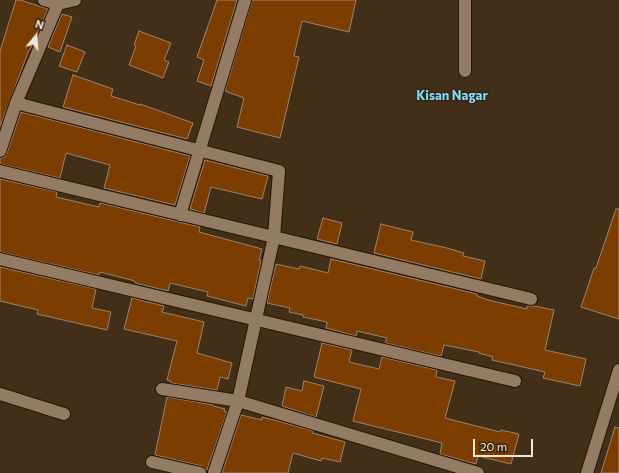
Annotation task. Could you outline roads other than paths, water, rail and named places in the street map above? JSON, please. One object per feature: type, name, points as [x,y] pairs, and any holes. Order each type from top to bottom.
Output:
[{"type":"street","points":[[44,0],[58,4],[75,0]]},
{"type":"street","points":[[180,215],[245,0]]},
{"type":"street","points":[[465,0],[465,72]]},
{"type":"street","points":[[0,151],[16,103],[58,4]]},
{"type":"street","points":[[16,103],[279,171],[274,237],[238,401],[214,473]]},
{"type":"street","points":[[0,171],[531,299]]},
{"type":"street","points":[[0,259],[515,381]]},
{"type":"street","points":[[587,473],[619,370]]},
{"type":"street","points":[[162,389],[238,401],[478,473]]},
{"type":"street","points":[[0,394],[64,414]]},
{"type":"street","points":[[152,462],[200,473]]},
{"type":"district","name":"Kisan Nagar","points":[[452,96]]}]
